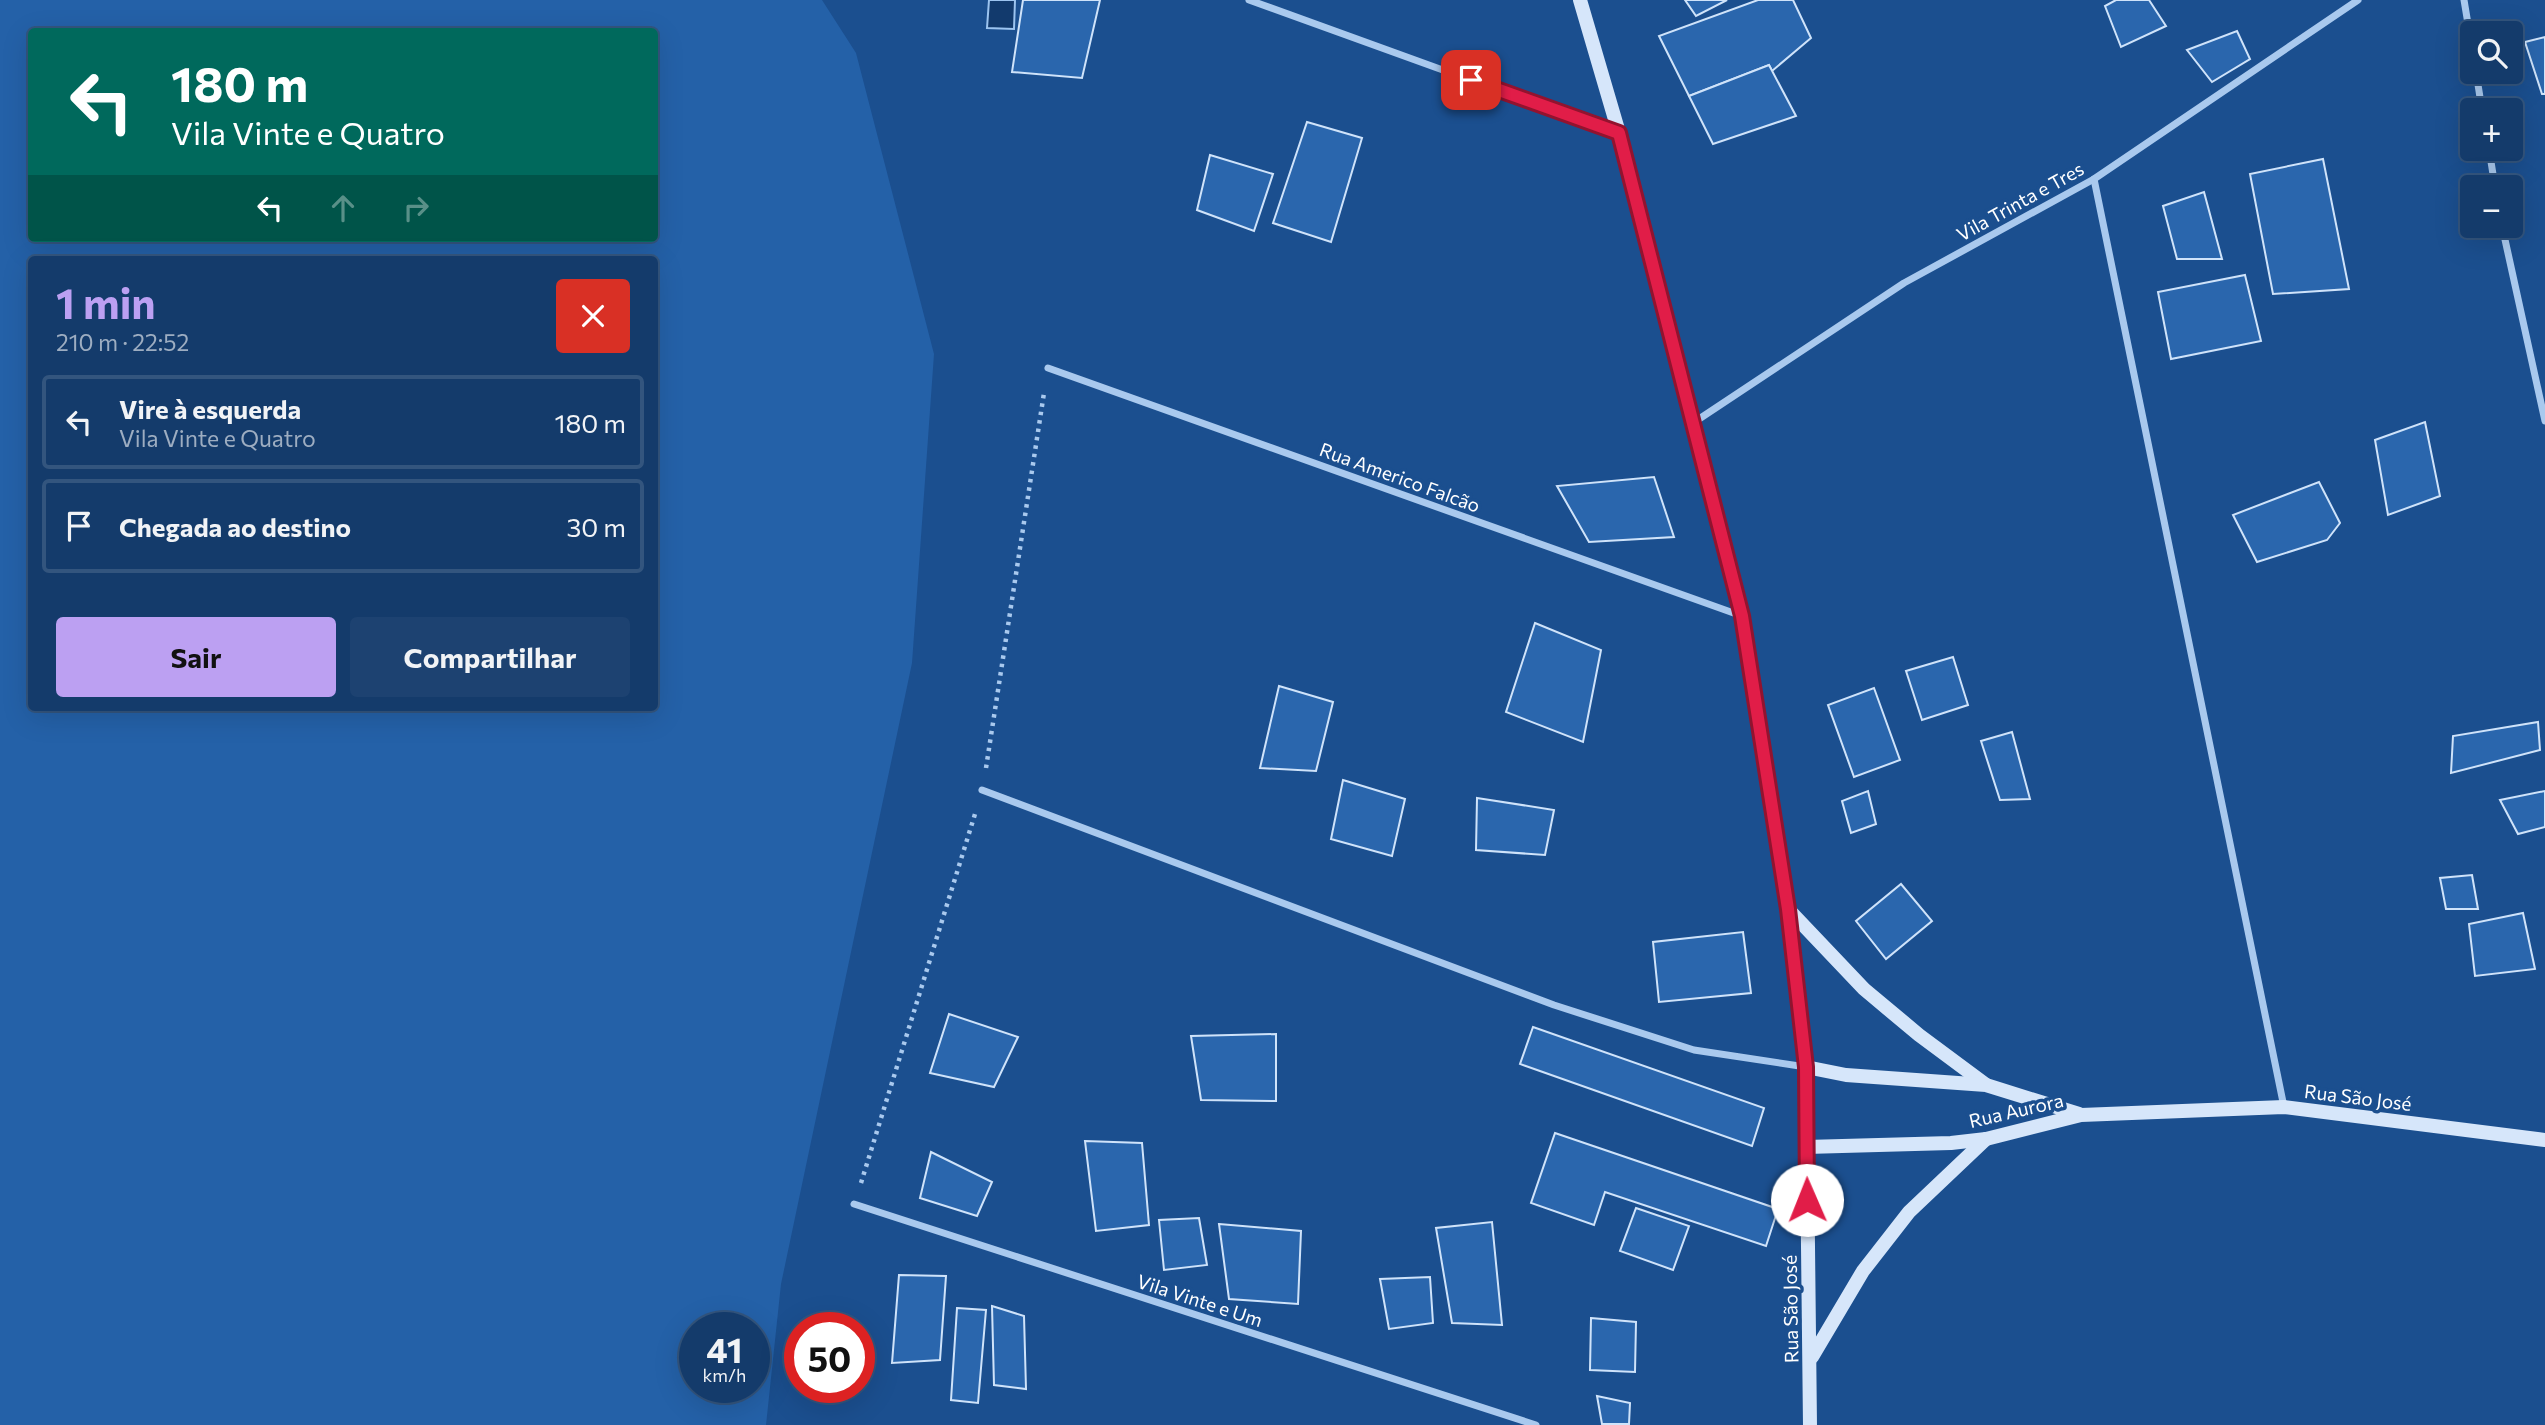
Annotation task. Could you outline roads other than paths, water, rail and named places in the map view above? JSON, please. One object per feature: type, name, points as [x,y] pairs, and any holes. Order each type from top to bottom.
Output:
[{"type":"main road","name":"Rua São José","points":[[1580,0],[1619,133],[1742,616],[1788,909],[1806,1067],[1810,1425]]},
{"type":"main road","points":[[1788,909],[1864,989],[1919,1035],[1986,1085]]},
{"type":"main road","name":"Rua Aurora","points":[[1806,1067],[1846,1074],[1986,1085],[2081,1115]]},
{"type":"main road","name":"Rua São José","points":[[2081,1115],[2284,1107],[2545,1140]]},
{"type":"main road","name":"Rua Aurora","points":[[1806,1147],[1916,1146],[1986,1139],[2081,1115]]},
{"type":"main road","points":[[1811,1358],[1863,1271],[1909,1212],[1986,1139]]},
{"type":"street","points":[[1249,0],[1619,133]]},
{"type":"street","name":"Vila Trinta e Tres","points":[[1693,423],[1904,283],[2094,179],[2358,0]]},
{"type":"street","points":[[2463,0],[2467,21]]},
{"type":"street","points":[[2094,179],[2284,1107]]},
{"type":"street","points":[[2505,238],[2545,421]]},
{"type":"street","name":"Rua Americo Falcão","points":[[1048,368],[1742,616]]},
{"type":"street","points":[[982,790],[1554,1005],[1694,1050],[1806,1067]]},
{"type":"street","name":"Vila Vinte e Um","points":[[854,1204],[1536,1425]]}]
